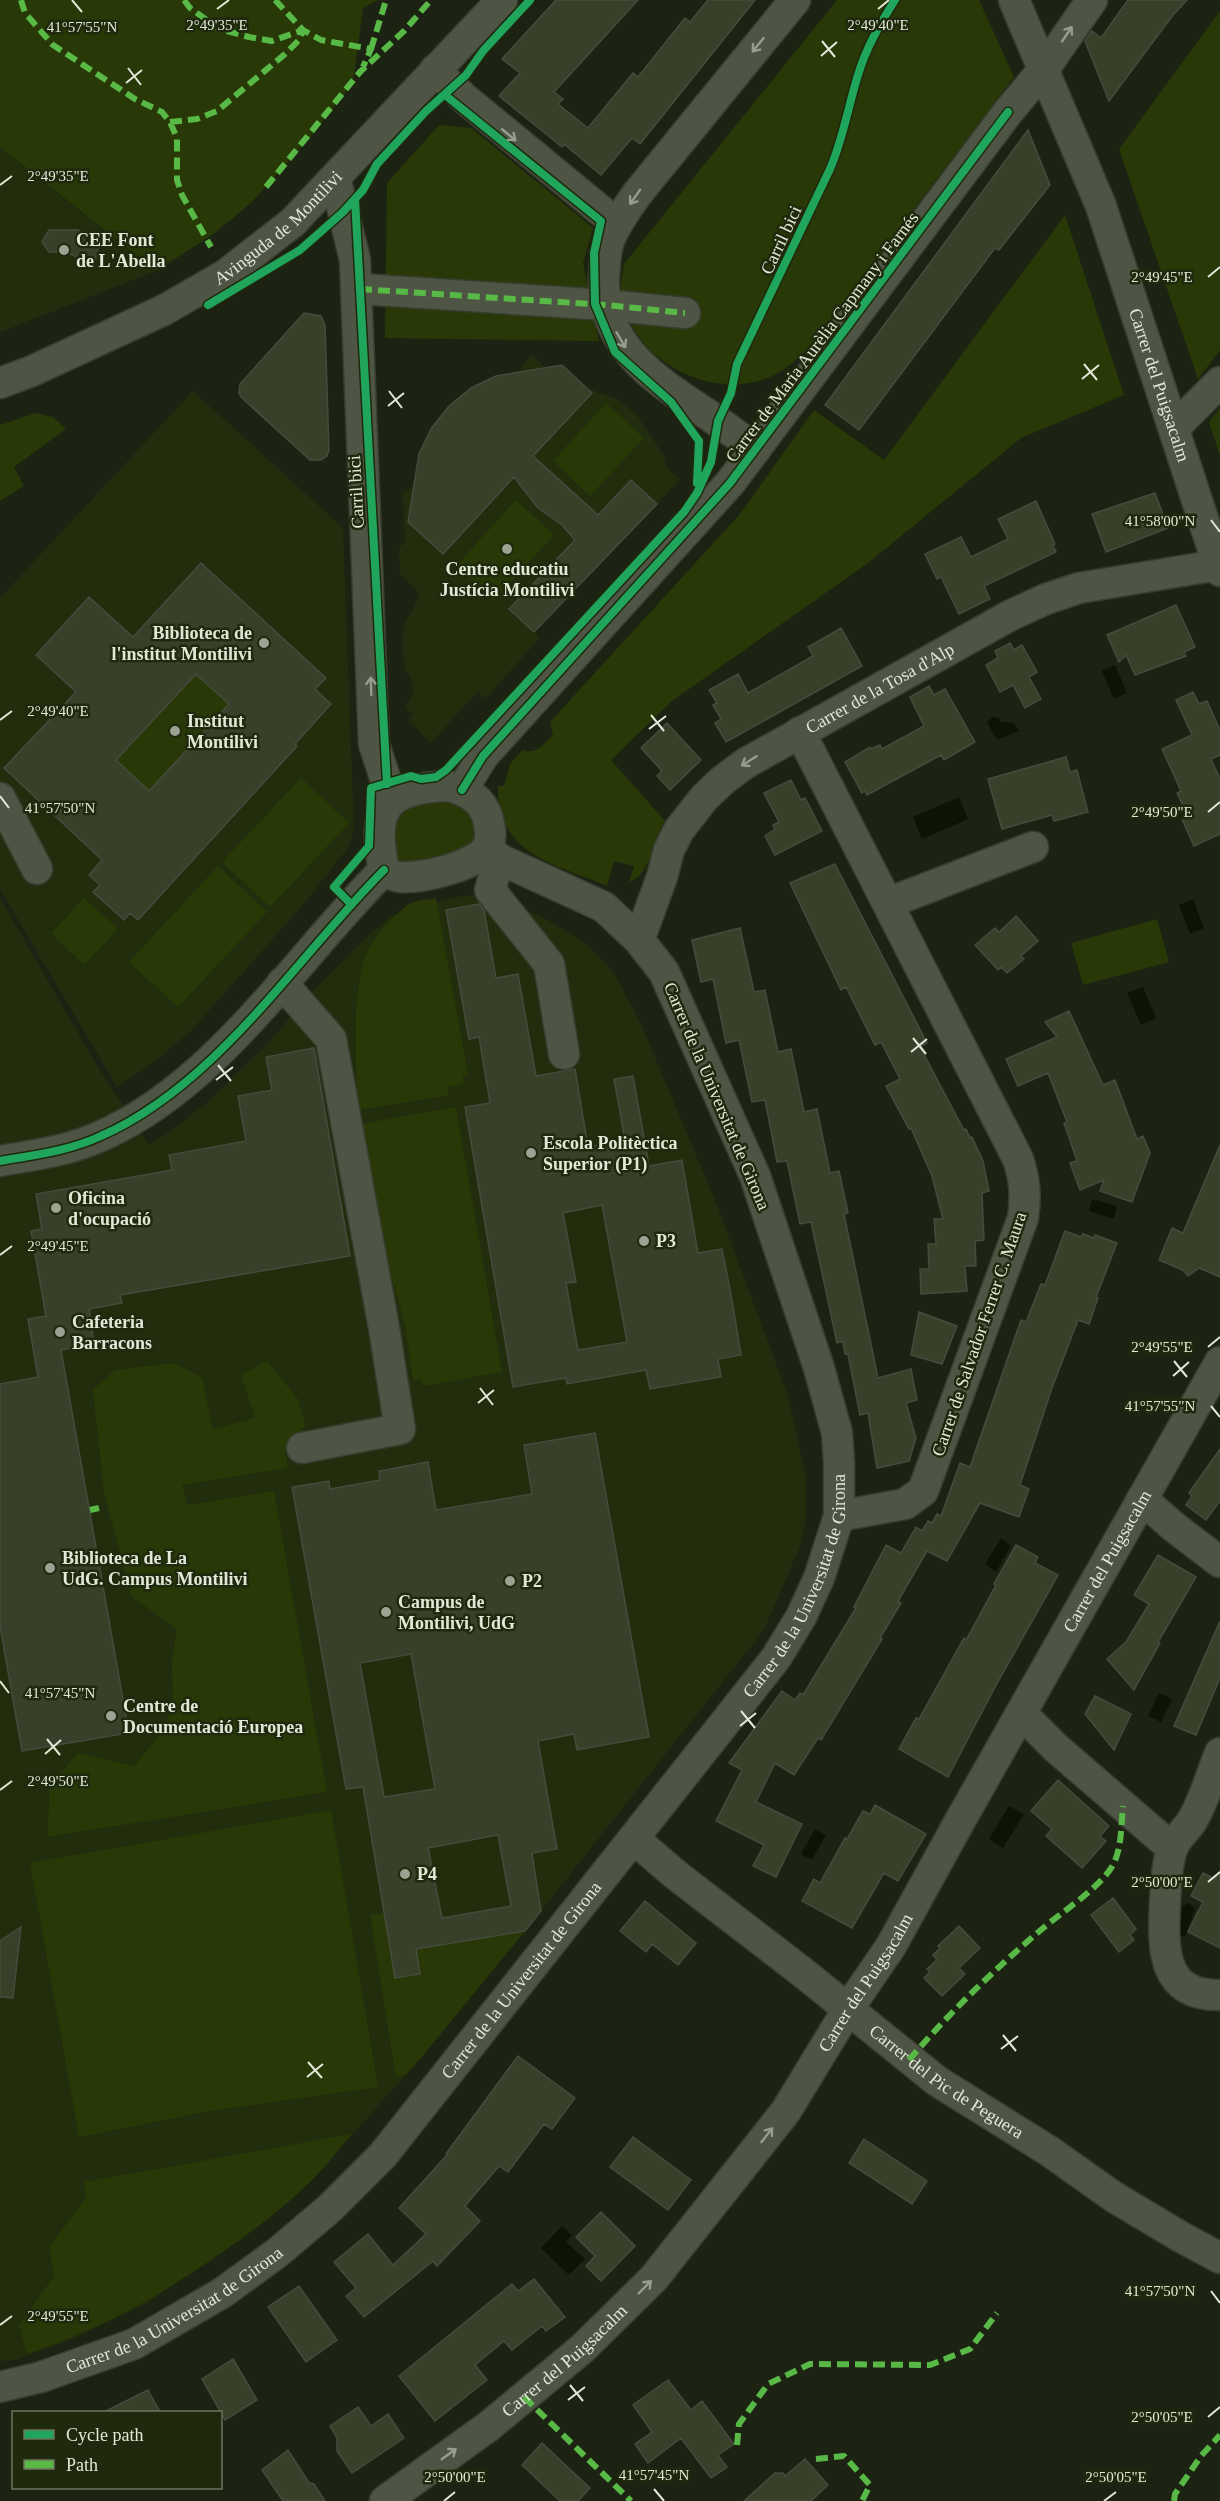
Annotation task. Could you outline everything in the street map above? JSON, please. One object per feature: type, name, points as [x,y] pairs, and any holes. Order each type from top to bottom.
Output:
[{"type":"street","name":"Avinguda de Montilivi","points":[[0,383],[164,310],[225,275],[293,222],[502,0]]},
{"type":"street","points":[[756,449],[660,383],[634,359],[622,342],[606,305],[605,259],[609,241],[617,224],[637,194],[795,0]]},
{"type":"street","name":"Carrer del Puigsacalm","points":[[1014,0],[1101,207],[1219,568]]},
{"type":"street","name":"Carrer de Maria Aurèlia Capmany i Farnés","points":[[462,790],[483,756],[686,535],[756,449],[1008,112],[1044,69],[1092,0]]},
{"type":"street","points":[[435,70],[464,98],[617,224]]},
{"type":"street","points":[[334,178],[355,260],[374,744],[387,784],[395,798]]},
{"type":"street","points":[[360,289],[606,305],[685,313]]},
{"type":"street","points":[[1174,428],[1220,382]]},
{"type":"street","name":"Carrer de la Tosa d'Alp","points":[[639,940],[662,877],[669,850],[691,813],[723,780],[746,763],[1011,615],[1046,599],[1079,588],[1219,568]]},
{"type":"street","name":"Carrer de Salvador Ferrer C. Maura","points":[[800,732],[1018,1159],[1024,1177],[1026,1197],[1023,1218],[923,1491],[905,1504],[839,1516]]},
{"type":"street","points":[[384,870],[379,848],[378,825],[384,810],[395,798],[412,790],[448,786],[462,790],[482,805],[493,854],[490,890],[549,964],[564,1054]]},
{"type":"street","points":[[0,798],[37,868]]},
{"type":"street","points":[[888,903],[1032,847]]},
{"type":"street","points":[[384,870],[400,878],[438,872],[493,854]]},
{"type":"street","name":"Carrer de la Universitat de Girona","points":[[0,2387],[41,2377],[134,2344],[222,2293],[295,2238],[383,2155],[776,1658],[801,1617],[819,1578],[839,1516],[840,1462],[837,1433],[819,1368],[755,1176],[664,972],[639,940],[604,907],[493,854]]},
{"type":"street","points":[[0,1161],[71,1148],[102,1136],[152,1109],[205,1064],[282,983],[350,903],[384,870]]},
{"type":"street","points":[[282,983],[331,1039],[384,1328],[406,1399],[400,1430],[302,1448]]},
{"type":"street","name":"Carrer del Puigsacalm","points":[[385,2501],[507,2411],[583,2348],[654,2278],[786,2112],[848,2009],[891,1946],[1020,1713],[1220,1362]]},
{"type":"street","points":[[1142,1498],[1174,1527],[1220,1562]]},
{"type":"street","points":[[1020,1713],[1064,1755],[1172,1848]]},
{"type":"street","points":[[1220,1753],[1192,1820],[1172,1848],[1166,1890],[1166,1959],[1173,1975],[1188,1988],[1208,1995],[1220,1995]]},
{"type":"street","name":"Carrer del Pic de Peguera","points":[[634,1839],[676,1875],[937,2081],[1049,2151],[1114,2197],[1220,2258]]},
{"type":"shaded area","points":[[0,0],[378,0],[363,8],[353,83],[307,141],[251,203],[212,235],[156,271],[0,147]]},
{"type":"shaded area","points":[[837,0],[979,0],[1014,77],[807,350],[780,371],[762,380],[739,384],[716,383],[693,377],[672,367],[653,352],[638,335],[627,314],[621,291],[624,264]]},
{"type":"shaded area","points":[[1220,11],[1220,350],[1198,379],[1119,149]]},
{"type":"shaded area","points":[[439,125],[471,128],[593,228],[583,263],[599,341],[385,338],[387,183]]},
{"type":"shaded area","name":"CEE Font de L'Abella","points":[[0,147],[101,228],[156,271],[0,332]]},
{"type":"shaded area","points":[[1065,215],[1124,395],[1021,438],[868,563],[672,701],[611,760],[665,821],[647,864],[637,878],[629,882],[634,866],[614,861],[607,886],[550,863],[533,854],[518,842],[507,828],[500,809],[498,786],[504,786],[510,764],[523,750],[536,750],[553,735],[550,722],[740,514],[814,410],[884,460]]},
{"type":"shaded area","name":"Centre educatiu Justícia Montilivi","points":[[532,355],[553,375],[563,366],[582,386],[617,399],[636,414],[664,456],[666,466],[680,479],[609,555],[604,550],[599,556],[604,561],[535,631],[540,638],[485,699],[478,691],[431,743],[409,720],[413,714],[405,707],[413,693],[412,681],[405,669],[403,632],[419,597],[417,590],[400,574],[399,548],[405,542],[403,493],[413,486],[419,454],[428,435],[449,406],[481,383],[519,371]]},
{"type":"shaded area","name":"Institut Montilivi","points":[[193,391],[343,528],[354,830],[347,849],[302,906],[189,1033],[154,1062],[117,1087],[0,889],[0,598]]},
{"type":"shaded area","points":[[606,403],[644,438],[590,496],[553,461]]},
{"type":"shaded area","points":[[1220,408],[1220,456],[1209,422]]},
{"type":"shaded area","points":[[36,413],[53,417],[66,429],[14,467],[24,486],[0,501],[0,425]]},
{"type":"shaded area","points":[[516,500],[554,535],[493,601],[456,566]]},
{"type":"shaded area","points":[[1115,665],[1127,693],[1114,699],[1102,671]]},
{"type":"shaded area","points":[[196,674],[229,704],[149,791],[116,760]]},
{"type":"shaded area","points":[[993,717],[999,718],[1001,722],[1012,723],[1019,731],[997,740],[987,722]]},
{"type":"shaded area","points":[[301,778],[349,823],[270,907],[222,862]]},
{"type":"shaded area","points":[[959,797],[968,819],[922,839],[913,817]]},
{"type":"shaded area","points":[[447,798],[464,806],[475,817],[476,842],[462,856],[396,868],[393,818],[421,800]]},
{"type":"shaded area","points":[[218,866],[267,912],[178,1007],[129,962]]},
{"type":"shaded area","name":"Campus de Montilivi, UdG","points":[[492,893],[544,918],[587,944],[613,971],[641,1024],[717,1205],[788,1396],[806,1478],[806,1517],[801,1544],[764,1630],[541,1911],[420,2059],[310,2182],[257,2227],[147,2303],[77,2337],[16,2360],[0,2361],[0,898],[96,1064],[149,1145],[210,1100],[269,1042],[310,994],[356,947],[391,916],[456,897]]},
{"type":"shaded area","points":[[84,898],[118,929],[84,965],[51,933]]},
{"type":"shaded area","points":[[436,898],[468,1074],[463,1075],[464,1084],[448,1087],[449,1095],[358,1110],[356,1028],[359,984],[363,965],[372,943],[398,913],[409,904]]},
{"type":"shaded area","points":[[1193,899],[1204,928],[1190,934],[1179,905]]},
{"type":"shaded area","points":[[1157,919],[1169,962],[1083,985],[1071,943]]},
{"type":"shaded area","points":[[1143,987],[1156,1018],[1141,1025],[1127,993]]},
{"type":"shaded area","points":[[456,1107],[502,1372],[423,1386],[421,1379],[413,1380],[405,1324],[381,1241],[360,1124]]},
{"type":"shaded area","points":[[1092,1199],[1117,1206],[1114,1219],[1089,1211]]},
{"type":"shaded area","points":[[267,1361],[298,1399],[306,1425],[285,1450],[288,1468],[182,1485],[187,1505],[274,1491],[327,1792],[47,1837],[50,1786],[78,1753],[134,1766],[162,1732],[173,1707],[172,1661],[177,1629],[132,1597],[104,1493],[93,1390],[115,1370],[174,1363],[202,1378],[213,1429],[255,1418],[241,1375]]},
{"type":"shaded area","points":[[1001,1538],[1011,1546],[996,1572],[985,1564]]},
{"type":"shaded area","points":[[1159,1693],[1172,1699],[1161,1722],[1148,1716]]},
{"type":"shaded area","points":[[1009,1806],[1024,1814],[1003,1848],[989,1839]]},
{"type":"shaded area","points":[[331,1810],[378,2087],[210,2111],[79,2137],[30,1863]]},
{"type":"shaded area","points":[[815,1829],[826,1835],[812,1860],[801,1854]]},
{"type":"shaded area","points":[[1189,1903],[1195,1909],[1185,1937],[1180,1935],[1182,1906]]},
{"type":"shaded area","points":[[384,1913],[395,1978],[420,1974],[416,1949],[525,1931],[420,2059],[405,2075],[396,2077],[370,1915]]},
{"type":"shaded area","points":[[352,2134],[321,2171],[290,2201],[200,2268],[153,2297],[105,2322],[27,2354],[19,2325],[54,2276],[49,2247],[86,2198],[84,2182]]},
{"type":"shaded area","points":[[562,2226],[572,2235],[566,2242],[585,2259],[569,2275],[541,2248]]},
{"type":"building","points":[[556,0],[638,0],[554,92],[563,99],[558,104],[588,128],[633,73],[638,77],[685,18],[690,22],[708,0],[755,0],[640,144],[632,138],[601,175],[564,144],[562,147],[499,96],[520,73],[502,59]]},
{"type":"building","points":[[1128,0],[1187,0],[1173,15],[1109,101],[1085,41],[1092,31],[1101,38]]},
{"type":"building","points":[[1028,130],[1050,185],[999,250],[995,248],[859,430],[825,405]]},
{"type":"building","points":[[49,230],[79,230],[98,249],[95,260],[83,264],[73,255],[65,252],[49,252],[42,242]]},
{"type":"building","points":[[304,313],[321,316],[325,325],[329,450],[327,456],[321,460],[310,460],[239,393],[240,384]]},
{"type":"building","points":[[562,365],[592,393],[533,456],[598,515],[631,480],[657,504],[534,632],[509,609],[575,540],[562,525],[538,508],[514,477],[443,554],[408,522],[419,454],[431,429],[449,406],[471,388],[496,376]]},
{"type":"building","points":[[1155,493],[1168,528],[1106,552],[1092,514]]},
{"type":"building","points":[[1036,501],[1055,544],[1053,545],[1056,552],[984,586],[990,599],[959,614],[941,577],[937,579],[925,554],[961,537],[971,557],[1008,539],[998,519]]},
{"type":"building","points":[[201,563],[326,678],[315,689],[331,704],[295,744],[297,746],[138,920],[130,913],[124,920],[93,892],[100,885],[89,875],[102,860],[4,768],[76,692],[36,655],[89,597],[133,637]],"holes":[[[196,674],[229,704],[149,791],[116,760]]]},
{"type":"building","points":[[1176,605],[1195,647],[1184,652],[1186,656],[1135,675],[1126,655],[1119,662],[1107,635]]},
{"type":"building","points":[[841,628],[862,666],[726,742],[715,723],[721,719],[713,705],[717,703],[709,690],[738,674],[748,693],[813,656],[808,647]]},
{"type":"building","points":[[1010,643],[1014,650],[1022,645],[1037,672],[1029,677],[1041,699],[1025,708],[1013,685],[1000,692],[986,665],[998,658],[995,651]]},
{"type":"building","points":[[929,686],[934,695],[945,689],[975,742],[944,760],[941,755],[867,795],[865,791],[862,793],[845,762],[870,747],[871,749],[880,745],[882,749],[924,726],[910,697]]},
{"type":"building","points":[[1193,692],[1199,704],[1207,701],[1220,730],[1220,755],[1211,759],[1220,779],[1220,834],[1194,846],[1182,819],[1188,816],[1177,793],[1181,791],[1162,749],[1192,735],[1176,700]]},
{"type":"building","points":[[667,723],[701,760],[670,790],[657,776],[662,771],[641,748]]},
{"type":"building","points":[[1066,757],[1070,772],[1077,770],[1088,812],[1054,821],[1052,815],[1002,829],[988,779]]},
{"type":"building","points":[[791,780],[801,800],[805,798],[822,831],[775,855],[765,836],[775,829],[773,825],[779,822],[764,793]]},
{"type":"building","points":[[835,864],[927,1043],[920,1047],[964,1130],[966,1129],[970,1138],[972,1137],[983,1161],[989,1191],[982,1193],[984,1240],[975,1241],[976,1266],[965,1266],[967,1291],[921,1294],[920,1269],[929,1269],[928,1244],[936,1244],[934,1219],[943,1219],[932,1176],[911,1128],[909,1129],[886,1086],[900,1079],[881,1042],[875,1045],[846,987],[841,990],[790,883]]},
{"type":"building","points":[[479,904],[484,910],[496,978],[518,974],[536,1076],[575,1069],[588,1147],[625,1140],[614,1079],[633,1076],[649,1166],[682,1160],[698,1253],[722,1249],[741,1355],[718,1359],[721,1377],[650,1389],[646,1370],[567,1384],[566,1378],[513,1387],[465,1107],[490,1103],[479,1037],[469,1039],[446,910]],"holes":[[[602,1205],[627,1342],[578,1350],[566,1283],[576,1282],[563,1213]]]},
{"type":"building","points":[[1016,916],[1038,941],[1021,956],[1024,959],[1007,973],[1001,967],[998,970],[975,945],[995,928],[999,932]]},
{"type":"building","points":[[740,928],[754,992],[765,990],[778,1052],[791,1049],[804,1112],[817,1109],[830,1173],[839,1171],[848,1213],[844,1214],[878,1378],[911,1369],[917,1400],[906,1403],[916,1438],[909,1461],[877,1468],[868,1413],[860,1415],[848,1354],[845,1354],[843,1341],[837,1343],[811,1222],[800,1224],[787,1161],[777,1162],[765,1100],[752,1102],[739,1040],[726,1043],[713,979],[701,982],[692,940]]},
{"type":"building","points":[[1069,1011],[1103,1085],[1115,1080],[1137,1139],[1143,1136],[1150,1153],[1132,1202],[1100,1191],[1104,1180],[1080,1190],[1070,1163],[1077,1161],[1064,1123],[1067,1122],[1048,1073],[1018,1086],[1006,1059],[1057,1037],[1045,1022]]},
{"type":"building","points":[[314,1048],[350,1256],[120,1295],[122,1303],[89,1309],[94,1344],[61,1350],[129,1733],[22,1751],[0,1626],[0,1384],[38,1377],[28,1319],[46,1316],[31,1231],[42,1229],[36,1194],[172,1170],[169,1155],[246,1141],[238,1096],[272,1090],[266,1057]]},
{"type":"building","points":[[1220,1145],[1220,1277],[1199,1268],[1188,1276],[1183,1270],[1159,1260],[1172,1228],[1183,1233]]},
{"type":"building","points":[[1065,1231],[1081,1237],[1083,1234],[1094,1238],[1095,1235],[1117,1243],[1096,1297],[1098,1298],[1089,1324],[1078,1320],[1052,1388],[1020,1485],[1029,1489],[1019,1517],[980,1503],[947,1561],[927,1551],[898,1601],[901,1603],[880,1638],[882,1639],[821,1740],[818,1738],[794,1775],[775,1763],[756,1802],[802,1824],[776,1877],[753,1866],[764,1845],[716,1821],[742,1770],[729,1763],[782,1691],[795,1700],[800,1693],[803,1695],[856,1608],[854,1607],[886,1545],[901,1553],[916,1527],[922,1531],[928,1521],[932,1523],[937,1514],[941,1516],[960,1463],[970,1467],[1021,1320],[1026,1322],[1041,1284],[1045,1285]]},
{"type":"building","points":[[919,1312],[957,1326],[942,1364],[911,1355]]},
{"type":"building","points":[[595,1433],[649,1737],[577,1750],[574,1734],[538,1741],[557,1849],[532,1853],[541,1911],[525,1931],[416,1949],[420,1974],[395,1978],[363,1787],[346,1789],[292,1487],[329,1481],[330,1489],[380,1480],[379,1471],[428,1462],[436,1510],[532,1494],[524,1445]],"holes":[[[411,1654],[435,1789],[384,1797],[360,1663]],[[498,1835],[511,1906],[442,1918],[428,1848]]]},
{"type":"building","points":[[1220,1449],[1220,1501],[1206,1520],[1186,1505],[1192,1496],[1189,1493]]},
{"type":"building","points":[[1016,1545],[1038,1557],[1035,1563],[1058,1575],[948,1777],[899,1749],[916,1718],[919,1719],[964,1638],[966,1640]]},
{"type":"building","points":[[1158,1555],[1196,1577],[1158,1642],[1160,1643],[1134,1690],[1107,1659],[1126,1642],[1149,1604],[1134,1595]]},
{"type":"building","points":[[1220,1621],[1220,1678],[1196,1735],[1174,1726]]},
{"type":"building","points":[[1095,1696],[1131,1714],[1114,1750],[1085,1714]]},
{"type":"building","points":[[1058,1780],[1109,1826],[1100,1836],[1106,1841],[1082,1868],[1046,1836],[1052,1829],[1031,1811]]},
{"type":"building","points":[[875,1805],[926,1834],[898,1881],[884,1873],[852,1928],[802,1901],[814,1879],[820,1883],[863,1811],[870,1814]]},
{"type":"building","points":[[1220,1871],[1220,1948],[1188,1932],[1203,1902],[1191,1896],[1203,1873],[1215,1879]]},
{"type":"building","points":[[1113,1898],[1136,1929],[1130,1935],[1134,1940],[1119,1952],[1091,1915]]},
{"type":"building","points":[[645,1901],[696,1943],[678,1965],[652,1944],[646,1952],[620,1931]]},
{"type":"building","points":[[959,1926],[980,1948],[959,1968],[965,1974],[942,1996],[924,1978],[930,1972],[927,1969],[937,1960],[933,1955],[940,1948],[938,1946]]},
{"type":"building","points":[[21,1927],[13,1998],[0,1997],[0,1941]]},
{"type":"building","points":[[518,2056],[575,2098],[552,2129],[544,2124],[508,2172],[499,2166],[465,2206],[480,2221],[437,2266],[433,2261],[364,2317],[346,2296],[356,2288],[334,2262],[368,2234],[393,2265],[426,2234],[399,2208],[447,2155]]},
{"type":"building","points":[[633,2137],[691,2180],[668,2210],[610,2167]]},
{"type":"building","points":[[864,2139],[927,2181],[912,2204],[849,2163]]},
{"type":"building","points":[[601,2212],[635,2246],[601,2281],[586,2266],[595,2256],[576,2237]]},
{"type":"building","points":[[534,2279],[565,2317],[546,2331],[542,2326],[512,2350],[504,2341],[475,2365],[487,2380],[435,2421],[399,2376],[512,2284],[518,2291]]},
{"type":"building","points":[[299,2286],[337,2340],[306,2362],[268,2307]]},
{"type":"building","points":[[233,2359],[257,2400],[225,2420],[202,2379]]},
{"type":"building","points":[[668,2380],[691,2410],[702,2401],[734,2444],[718,2455],[727,2467],[711,2478],[681,2438],[648,2463],[635,2444],[652,2432],[633,2405]]},
{"type":"building","points":[[148,2390],[159,2411],[106,2411]]},
{"type":"building","points":[[358,2407],[371,2426],[388,2414],[404,2438],[352,2473],[337,2451],[337,2438],[330,2426]]},
{"type":"building","points":[[542,2443],[590,2488],[578,2501],[560,2501],[522,2465]]},
{"type":"building","points":[[288,2450],[309,2483],[314,2484],[325,2501],[283,2501],[262,2470]]},
{"type":"building","points":[[805,2459],[828,2485],[811,2501],[744,2501],[775,2473],[783,2473],[785,2476]]},
{"type":"marked path","points":[[21,0],[25,13],[53,45],[135,99],[162,112],[170,122],[177,138],[177,180],[182,195],[211,247]]},
{"type":"marked path","points":[[184,0],[190,8],[219,29],[249,37],[272,41],[303,30]]},
{"type":"marked path","points":[[275,0],[303,30],[321,40],[371,49],[363,67]]},
{"type":"marked path","points":[[371,49],[386,0]]},
{"type":"marked path","points":[[266,187],[360,72],[404,31],[431,0]]},
{"type":"marked path","points":[[170,122],[197,119],[217,111],[285,54],[300,39],[303,30]]},
{"type":"marked path","points":[[360,289],[606,305],[685,313]]},
{"type":"marked path","points":[[90,1510],[99,1508]]},
{"type":"marked path","points":[[909,2060],[956,2008],[990,1976],[1107,1874],[1118,1851],[1123,1806]]},
{"type":"marked path","points":[[737,2445],[739,2424],[768,2384],[810,2364],[930,2365],[970,2349],[997,2313]]},
{"type":"marked path","points":[[524,2397],[631,2501]]},
{"type":"marked path","points":[[1174,2501],[1175,2494],[1201,2456],[1220,2435]]},
{"type":"marked path","points":[[816,2459],[844,2456],[870,2485],[862,2501]]},
{"type":"cycle path","points":[[208,305],[300,250],[343,212],[363,190],[377,164],[426,111],[466,75],[483,51],[530,0]]},
{"type":"cycle path","name":"Carril bici","points":[[350,903],[334,887],[369,846],[371,788],[411,776],[421,779],[436,777],[446,770],[684,512],[697,493],[711,462],[718,421],[731,393],[737,364],[830,169],[861,65],[874,36],[895,0]]},
{"type":"cycle path","points":[[445,95],[601,221],[594,253],[595,304],[615,352],[671,402],[699,441],[697,483]]},
{"type":"cycle path","points":[[462,790],[483,756],[730,483],[1008,112]]},
{"type":"cycle path","name":"Carril bici","points":[[355,199],[387,784]]},
{"type":"cycle path","points":[[0,1161],[51,1152],[101,1136],[143,1114],[182,1085],[253,1017],[384,870]]},
{"type":"place","name":"CEE Font de L'Abella","points":[[64,250]]},
{"type":"place","name":"Centre educatiu Justícia Montilivi","points":[[507,549]]},
{"type":"place","name":"Biblioteca de l'institut Montilivi","points":[[264,643]]},
{"type":"place","name":"Institut Montilivi","points":[[175,731]]},
{"type":"place","name":"Escola Politèctica Superior (P1)","points":[[531,1153]]},
{"type":"place","name":"Oficina d'ocupació","points":[[56,1208]]},
{"type":"place","name":"P3","points":[[644,1241]]},
{"type":"place","name":"Cafeteria Barracons","points":[[60,1332]]},
{"type":"place","name":"Biblioteca de La UdG. Campus Montilivi","points":[[50,1568]]},
{"type":"place","name":"P2","points":[[510,1581]]},
{"type":"place","name":"Campus de Montilivi, UdG","points":[[386,1612]]},
{"type":"place","name":"Centre de Documentació Europea","points":[[111,1716]]},
{"type":"place","name":"P4","points":[[405,1874]]}]
